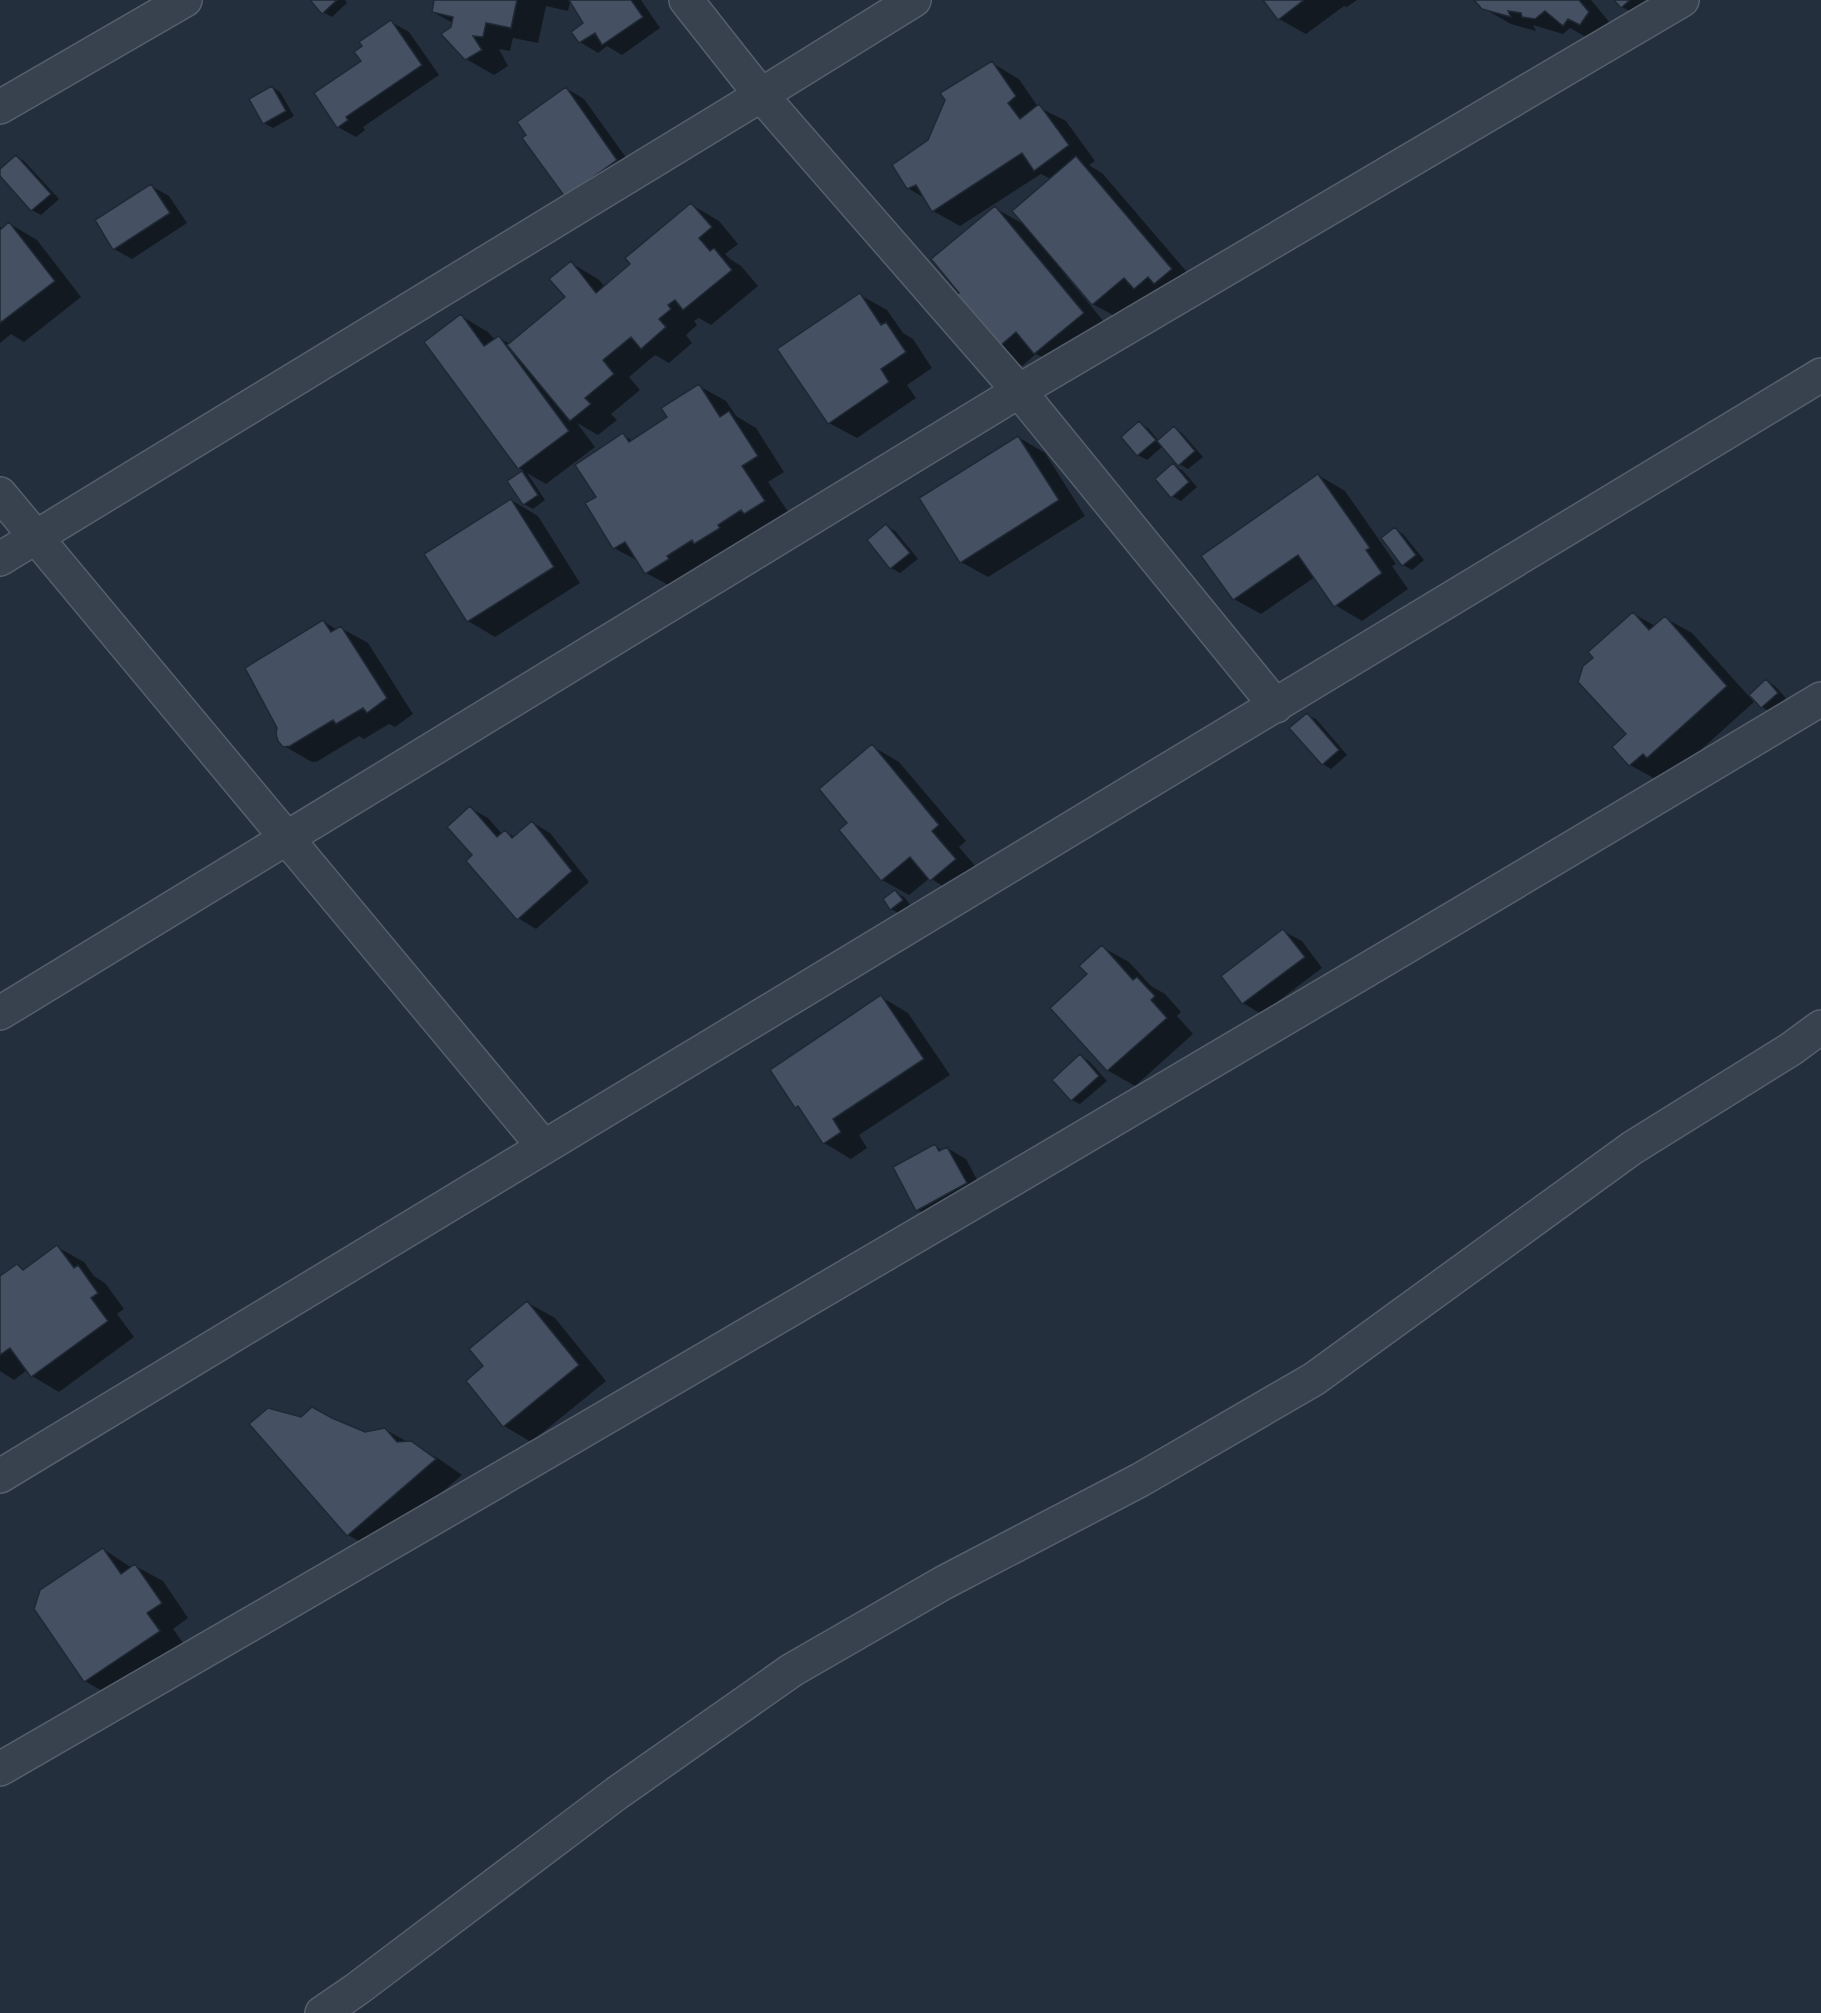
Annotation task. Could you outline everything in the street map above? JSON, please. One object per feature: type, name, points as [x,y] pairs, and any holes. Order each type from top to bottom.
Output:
[{"type":"street","points":[[0,107],[185,0]]},
{"type":"street","points":[[686,0],[761,95],[1019,392],[1276,706]]},
{"type":"street","points":[[0,559],[914,0]]},
{"type":"street","points":[[0,1013],[1019,392],[1682,0]]},
{"type":"street","points":[[0,1476],[1821,375]]},
{"type":"street","points":[[0,494],[544,1147]]},
{"type":"street","points":[[0,1769],[659,1388],[1821,699]]},
{"type":"street","points":[[322,2013],[617,1792],[792,1670],[943,1583],[1140,1480],[1314,1379],[1632,1149],[1821,1028]]},
{"type":"building","points":[[310,0],[337,0],[322,14]]},
{"type":"building","points":[[434,0],[517,0],[511,28],[486,23],[483,37],[473,36],[482,50],[465,60],[441,34],[451,27],[453,17],[432,12]]},
{"type":"building","points":[[569,0],[631,0],[643,17],[602,45],[595,33],[579,43],[571,32],[583,23]]},
{"type":"building","points":[[1263,0],[1304,0],[1278,20]]},
{"type":"building","points":[[1474,0],[1579,0],[1589,12],[1580,25],[1568,19],[1563,26],[1545,11],[1535,19],[1508,11],[1511,17],[1482,9]]},
{"type":"building","points":[[1614,0],[1630,0],[1621,8]]},
{"type":"building","points":[[391,20],[422,65],[346,117],[348,120],[337,128],[314,93],[361,61],[354,52],[362,46],[359,42]]},
{"type":"building","points":[[992,61],[1016,96],[1008,103],[1020,119],[1039,104],[1069,145],[1034,171],[1022,153],[932,212],[916,185],[907,189],[892,165],[928,140],[945,100],[940,93]]},
{"type":"building","points":[[272,86],[286,111],[263,124],[249,99]]},
{"type":"building","points":[[566,87],[617,160],[565,197],[522,138],[526,135],[517,122]]},
{"type":"building","points":[[16,155],[51,194],[31,211],[0,176],[0,169]]},
{"type":"building","points":[[1076,156],[1172,269],[1154,284],[1148,277],[1134,289],[1124,278],[1092,305],[1012,211]]},
{"type":"building","points":[[151,184],[170,213],[113,250],[95,220]]},
{"type":"building","points":[[691,203],[712,227],[699,238],[710,251],[714,248],[732,270],[683,310],[675,300],[668,305],[671,309],[659,319],[666,327],[641,349],[631,337],[603,360],[614,374],[585,398],[591,404],[570,421],[507,345],[565,297],[549,279],[571,261],[596,293],[630,264],[625,258]]},
{"type":"building","points":[[995,206],[1084,313],[1034,354],[1016,332],[994,351],[951,300],[959,293],[931,259]]},
{"type":"building","points":[[9,222],[55,281],[0,323],[0,230]]},
{"type":"building","points":[[860,293],[881,325],[886,322],[906,352],[881,369],[889,382],[828,424],[777,349]]},
{"type":"building","points":[[461,314],[484,346],[499,336],[569,431],[518,469],[424,342]]},
{"type":"building","points":[[699,384],[720,417],[729,411],[758,456],[742,466],[765,501],[744,514],[741,510],[718,525],[720,528],[694,544],[692,540],[667,556],[669,559],[645,574],[625,542],[613,549],[585,503],[596,497],[575,465],[623,433],[629,442],[667,417],[661,408]]},
{"type":"building","points":[[1139,421],[1156,440],[1137,456],[1121,437]]},
{"type":"building","points":[[1174,426],[1195,451],[1178,466],[1157,441]]},
{"type":"building","points":[[1018,436],[1059,500],[960,563],[919,498]]},
{"type":"building","points":[[1173,463],[1189,482],[1171,498],[1155,479]]},
{"type":"building","points":[[522,471],[538,495],[523,505],[507,481]]},
{"type":"building","points":[[1318,474],[1370,548],[1366,550],[1382,573],[1334,607],[1298,555],[1233,600],[1201,556]]},
{"type":"building","points":[[511,499],[554,567],[467,622],[424,554]]},
{"type":"building","points":[[886,524],[910,553],[890,569],[867,540]]},
{"type":"building","points":[[1395,527],[1416,555],[1402,566],[1381,538]]},
{"type":"building","points":[[1633,612],[1649,630],[1665,616],[1727,686],[1647,758],[1643,754],[1629,766],[1612,747],[1626,734],[1578,682],[1583,666],[1593,658],[1588,652]]},
{"type":"building","points":[[323,620],[331,632],[341,626],[387,698],[367,713],[363,708],[336,724],[333,720],[290,746],[283,747],[278,741],[277,728],[245,668]]},
{"type":"building","points":[[1766,679],[1778,693],[1761,708],[1749,695]]},
{"type":"building","points":[[1307,713],[1339,750],[1322,765],[1289,728]]},
{"type":"building","points":[[872,744],[939,825],[932,831],[956,859],[930,881],[910,857],[881,881],[839,830],[847,823],[819,789]]},
{"type":"building","points":[[470,806],[497,837],[505,830],[512,838],[532,821],[572,871],[517,920],[466,861],[472,855],[447,827]]},
{"type":"building","points":[[895,890],[903,900],[890,910],[883,899]]},
{"type":"building","points":[[1283,929],[1305,957],[1242,1004],[1221,976]]},
{"type":"building","points":[[1102,945],[1133,980],[1137,977],[1155,996],[1151,1000],[1167,1018],[1107,1071],[1050,1008],[1087,974],[1079,966]]},
{"type":"building","points":[[881,995],[924,1059],[833,1119],[841,1132],[823,1144],[798,1106],[795,1108],[770,1070]]},
{"type":"building","points":[[1080,1054],[1099,1076],[1071,1101],[1052,1080]]},
{"type":"building","points":[[935,1144],[939,1151],[947,1147],[967,1183],[916,1211],[893,1167]]},
{"type":"building","points":[[57,1245],[74,1268],[78,1265],[98,1293],[91,1298],[108,1321],[31,1377],[10,1348],[0,1355],[0,1276],[17,1264],[23,1270]]},
{"type":"building","points":[[527,1301],[579,1365],[503,1427],[466,1381],[483,1366],[469,1349]]},
{"type":"building","points":[[312,1407],[365,1432],[385,1428],[397,1442],[411,1441],[436,1459],[347,1536],[249,1424],[268,1408],[301,1417]]},
{"type":"building","points":[[103,1548],[121,1574],[135,1564],[162,1603],[147,1613],[160,1631],[84,1682],[34,1609],[40,1590]]}]
